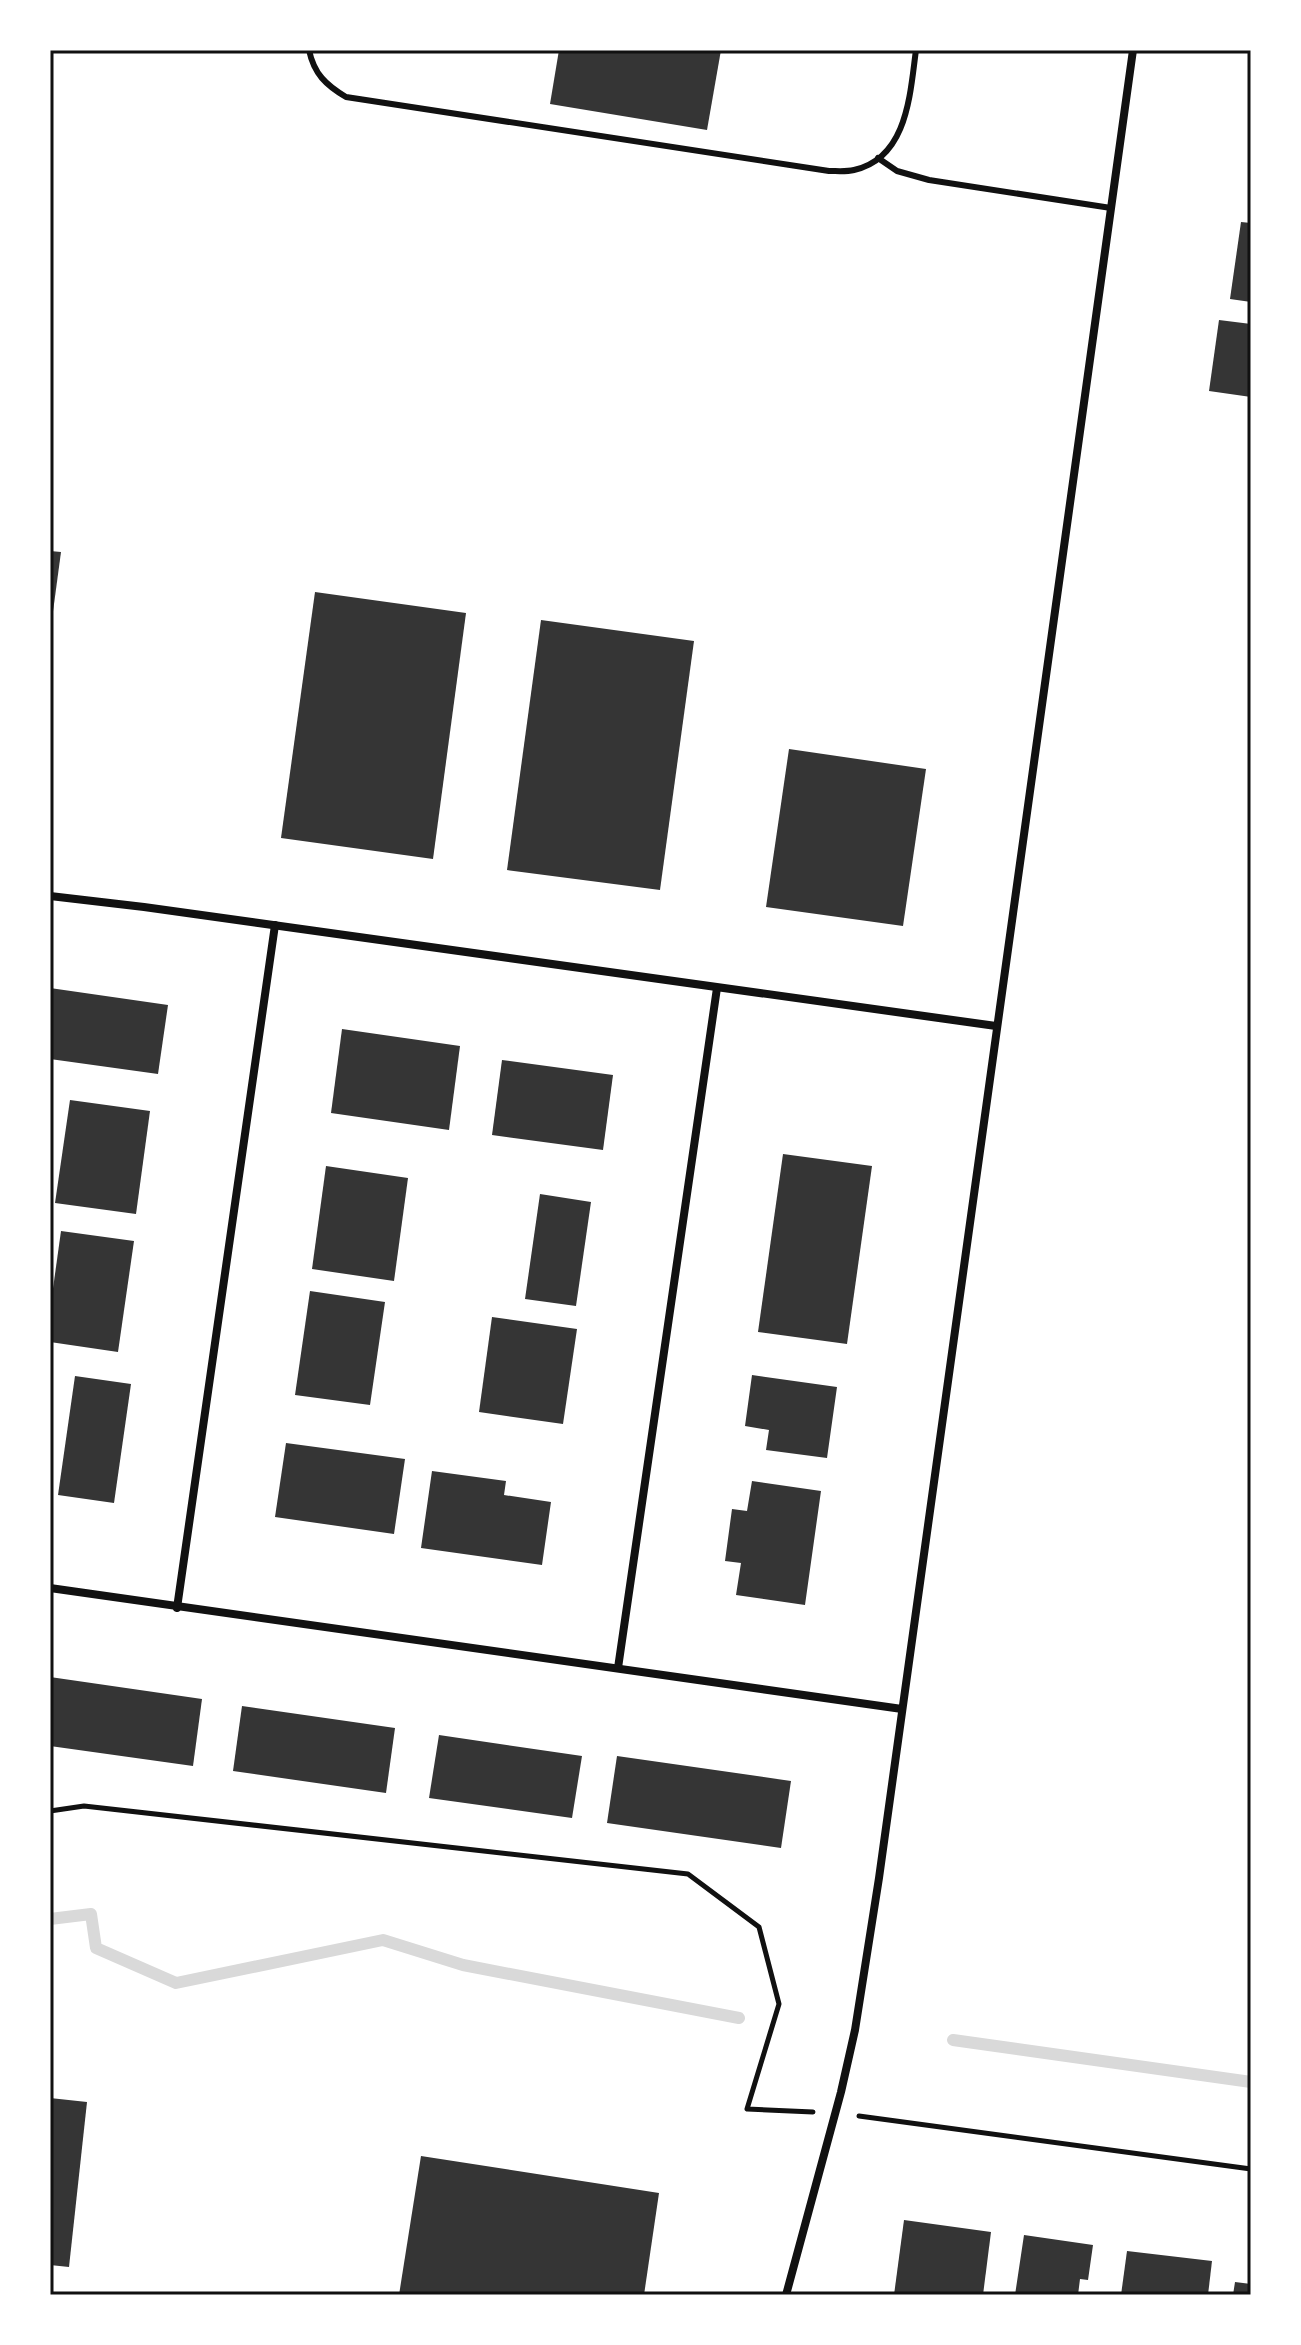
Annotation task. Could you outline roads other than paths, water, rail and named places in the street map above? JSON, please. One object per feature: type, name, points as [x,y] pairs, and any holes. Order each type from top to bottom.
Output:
[{"type":"street","points":[[786,2295],[836,2113],[857,2016],[1133,50]]},
{"type":"street","points":[[50,896],[996,1026]]},
{"type":"street","points":[[177,1608],[275,925]]},
{"type":"street","points":[[618,1668],[717,988]]},
{"type":"street","points":[[50,1588],[902,1709]]},
{"type":"lane","points":[[309,50],[312,66],[325,84],[346,97],[829,171],[855,170],[878,158],[892,144],[906,117],[916,50]]},
{"type":"lane","points":[[878,158],[897,171],[929,180],[1111,208]]},
{"type":"waterway","points":[[50,1919],[91,1914],[96,1948],[176,1983],[383,1940],[463,1965],[739,2018]]},
{"type":"waterway","points":[[953,2040],[1251,2082]]}]
